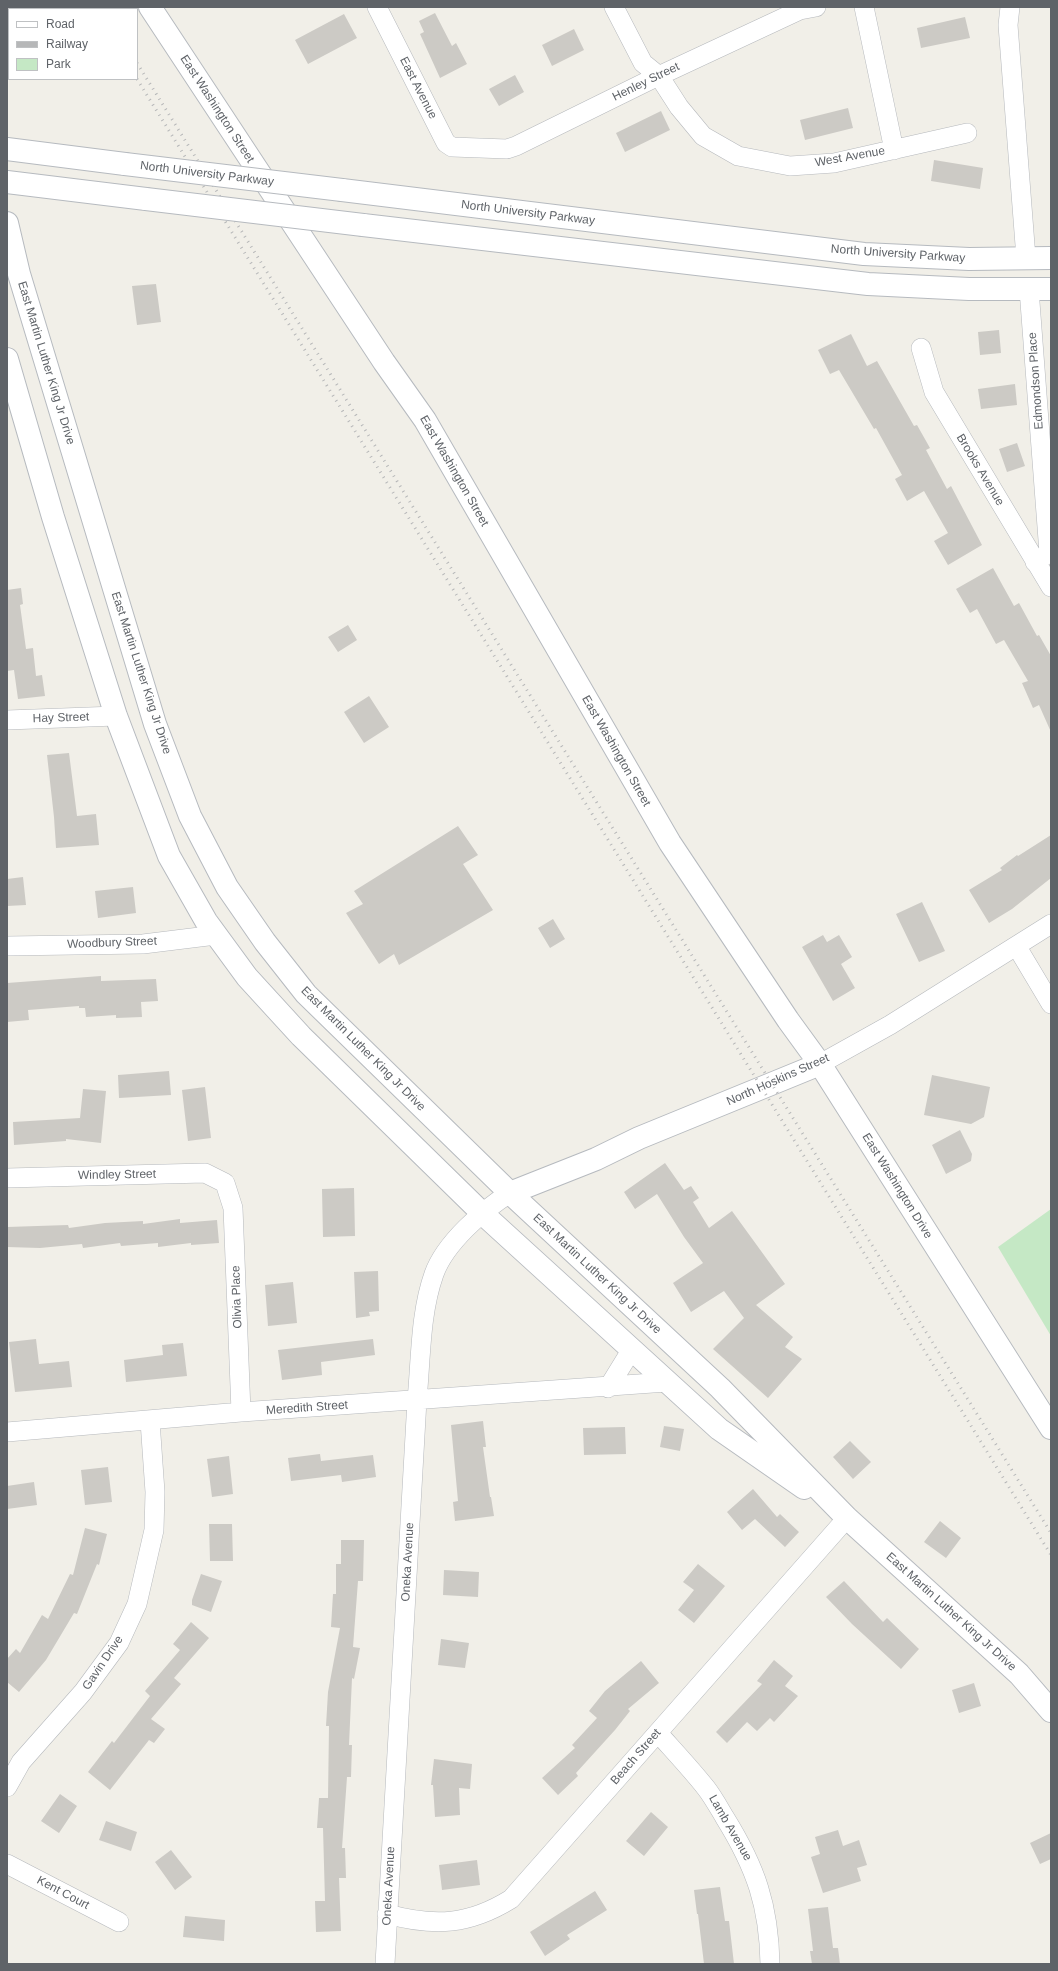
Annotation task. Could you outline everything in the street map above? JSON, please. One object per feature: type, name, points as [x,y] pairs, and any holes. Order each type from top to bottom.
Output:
[{"type":"main road","name":"East Washington Street","points":[[150,7],[384,362],[425,420],[670,843],[739,946]]},
{"type":"main road","name":"North University Parkway","points":[[7,149],[864,254],[970,258],[1051,258]]},
{"type":"main road","points":[[7,182],[809,278],[876,284],[969,289],[1051,289]]},
{"type":"main road","name":"East Martin Luther King Jr Drive","points":[[7,223],[19,274],[155,724],[190,816],[227,887],[265,942],[306,994],[510,1193],[720,1388],[847,1518],[1019,1674],[1051,1711]]},
{"type":"main road","name":"East Martin Luther King Jr Drive","points":[[7,359],[53,517],[116,716],[169,856],[206,921],[216,935],[247,977],[300,1036],[482,1214],[719,1429],[847,1518]]},
{"type":"main road","name":"East Washington Drive","points":[[739,946],[820,1064],[1051,1428]]},
{"type":"main road","name":"North Hoskins Street","points":[[510,1193],[596,1159],[639,1138],[820,1064]]},
{"type":"street","name":"East Avenue","points":[[377,7],[446,143],[452,146],[475,148]]},
{"type":"street","name":"West Avenue","points":[[614,7],[643,63],[659,76],[679,107],[703,136],[738,156],[790,166],[834,163],[968,133]]},
{"type":"street","name":"Henley Street","points":[[475,148],[507,149],[516,146],[659,76],[800,10],[816,7]]},
{"type":"street","points":[[864,7],[894,150]]},
{"type":"street","points":[[1010,7],[1008,25],[1026,258]]},
{"type":"street","name":"Edmondson Place","points":[[1029,289],[1049,553],[1035,562]]},
{"type":"street","name":"Brooks Avenue","points":[[921,348],[934,392],[1051,587]]},
{"type":"street","name":"Hay Street","points":[[7,720],[116,716]]},
{"type":"street","name":"North Hoskins Street","points":[[820,1064],[890,1025],[1051,924]]},
{"type":"street","name":"Woodbury Street","points":[[7,946],[143,944],[216,935]]},
{"type":"street","points":[[1016,947],[1051,1004]]},
{"type":"street","name":"Windley Street","points":[[7,1178],[205,1173],[225,1182]]},
{"type":"street","name":"Olivia Place","points":[[225,1182],[233,1208],[241,1412]]},
{"type":"street","name":"Oneka Avenue","points":[[385,1964],[417,1400],[424,1313],[434,1272],[452,1244],[482,1214],[510,1193]]},
{"type":"street","points":[[608,1388],[632,1349]]},
{"type":"street","name":"Meredith Street","points":[[7,1432],[150,1421],[241,1412],[608,1388],[667,1382]]},
{"type":"street","name":"Gavin Drive","points":[[7,1787],[22,1762],[83,1692],[118,1643],[137,1604],[154,1530],[154,1492],[150,1421]]},
{"type":"street","name":"Beach Street","points":[[387,1914],[411,1920],[435,1922],[455,1920],[478,1916],[492,1911],[511,1900],[847,1518]]},
{"type":"street","name":"Lamb Avenue","points":[[658,1733],[706,1788],[739,1840],[757,1879],[765,1908],[770,1940],[770,1964]]},
{"type":"street","name":"Kent Court","points":[[7,1864],[119,1922]]},
{"type":"green space","points":[[1051,1209],[1051,1336],[998,1247]]},
{"type":"building","points":[[435,13],[452,46],[456,43],[467,64],[440,78],[420,34],[424,32],[419,21]]},
{"type":"building","points":[[344,14],[357,38],[308,64],[295,40]]},
{"type":"building","points":[[965,17],[970,38],[921,48],[917,28]]},
{"type":"building","points":[[574,29],[584,50],[552,66],[542,45]]},
{"type":"building","points":[[515,75],[524,92],[499,106],[489,89]]},
{"type":"building","points":[[848,108],[853,128],[805,140],[800,120]]},
{"type":"building","points":[[661,111],[670,130],[625,152],[616,133]]},
{"type":"building","points":[[934,160],[983,168],[980,189],[931,181]]},
{"type":"building","points":[[156,284],[161,322],[137,325],[132,286]]},
{"type":"building","points":[[999,330],[1001,353],[980,355],[978,332]]},
{"type":"building","points":[[851,334],[867,366],[877,361],[914,426],[917,425],[930,448],[926,450],[947,489],[951,486],[982,545],[948,565],[934,541],[948,533],[924,491],[907,501],[895,479],[902,475],[876,428],[874,429],[839,370],[830,374],[818,350]]},
{"type":"building","points":[[1015,384],[1017,405],[981,409],[978,389]]},
{"type":"building","points":[[1017,443],[1025,466],[1007,472],[999,449]]},
{"type":"building","points":[[993,568],[1014,606],[1019,603],[1037,636],[1039,635],[1051,656],[1051,732],[1039,705],[1033,708],[1022,683],[1028,681],[1004,640],[996,644],[977,609],[970,613],[956,589]]},
{"type":"building","points":[[21,588],[23,604],[20,605],[26,649],[33,648],[36,676],[42,675],[45,696],[18,699],[14,670],[7,671],[7,590]]},
{"type":"building","points":[[348,625],[357,640],[338,652],[328,637]]},
{"type":"building","points":[[369,696],[389,727],[364,743],[344,712]]},
{"type":"building","points":[[69,753],[77,816],[96,814],[99,845],[56,848],[47,755]]},
{"type":"building","points":[[458,826],[478,855],[463,864],[493,910],[399,965],[394,954],[379,964],[346,913],[363,904],[354,891]]},
{"type":"building","points":[[1051,835],[1051,878],[1012,909],[989,923],[969,890],[1002,870],[1000,868],[1017,855],[1018,856]]},
{"type":"building","points":[[23,877],[26,905],[7,906],[7,879]]},
{"type":"building","points":[[133,887],[136,913],[98,918],[95,891]]},
{"type":"building","points":[[922,902],[945,951],[919,962],[896,914]]},
{"type":"building","points":[[553,919],[565,939],[550,948],[538,928]]},
{"type":"building","points":[[823,935],[827,942],[839,935],[852,957],[841,964],[855,988],[833,1001],[802,947]]},
{"type":"building","points":[[101,976],[101,981],[156,979],[158,1001],[141,1002],[142,1017],[116,1018],[116,1015],[86,1017],[85,1008],[79,1008],[79,1006],[28,1010],[29,1020],[7,1022],[7,983]]},
{"type":"building","points":[[169,1071],[171,1095],[119,1098],[118,1075]]},
{"type":"building","points":[[932,1075],[990,1087],[984,1117],[971,1124],[924,1115]]},
{"type":"building","points":[[205,1087],[211,1138],[188,1141],[182,1090]]},
{"type":"building","points":[[83,1089],[106,1091],[101,1143],[66,1139],[66,1141],[14,1145],[13,1122],[80,1118]]},
{"type":"building","points":[[960,1130],[972,1154],[971,1161],[946,1174],[932,1145]]},
{"type":"building","points":[[665,1163],[684,1190],[691,1186],[699,1198],[693,1202],[709,1228],[732,1211],[785,1284],[756,1305],[793,1337],[785,1347],[802,1359],[768,1398],[713,1349],[744,1318],[724,1291],[691,1312],[673,1283],[703,1263],[684,1237],[657,1194],[635,1209],[624,1192]]},
{"type":"building","points":[[354,1188],[355,1236],[323,1237],[322,1189]]},
{"type":"building","points":[[180,1219],[180,1223],[217,1220],[219,1243],[191,1245],[191,1243],[158,1247],[158,1243],[121,1246],[120,1243],[83,1248],[82,1244],[40,1248],[7,1247],[7,1227],[68,1225],[69,1228],[105,1223],[143,1221],[143,1224]]},
{"type":"building","points":[[378,1271],[379,1311],[369,1312],[370,1316],[356,1318],[354,1272]]},
{"type":"building","points":[[293,1282],[297,1323],[268,1326],[265,1285]]},
{"type":"building","points":[[36,1339],[39,1364],[69,1361],[72,1387],[15,1392],[9,1342]]},
{"type":"building","points":[[373,1339],[375,1355],[321,1362],[322,1375],[282,1380],[278,1350]]},
{"type":"building","points":[[183,1343],[187,1376],[126,1382],[124,1360],[163,1355],[162,1345]]},
{"type":"building","points":[[483,1421],[486,1447],[483,1447],[494,1516],[455,1521],[453,1502],[458,1501],[451,1425]]},
{"type":"building","points":[[664,1426],[684,1429],[680,1451],[660,1447]]},
{"type":"building","points":[[625,1427],[626,1454],[584,1455],[583,1428]]},
{"type":"building","points":[[850,1441],[871,1462],[853,1479],[833,1457]]},
{"type":"building","points":[[320,1454],[321,1461],[373,1455],[376,1477],[342,1482],[341,1475],[291,1481],[288,1458]]},
{"type":"building","points":[[229,1456],[233,1494],[212,1497],[207,1459]]},
{"type":"building","points":[[108,1467],[112,1502],[85,1505],[81,1470]]},
{"type":"building","points":[[34,1482],[37,1505],[7,1509],[7,1486]]},
{"type":"building","points":[[753,1489],[777,1517],[780,1514],[799,1532],[785,1547],[755,1519],[742,1530],[727,1512]]},
{"type":"building","points":[[940,1521],[961,1538],[946,1558],[924,1542]]},
{"type":"building","points":[[209,1524],[232,1524],[233,1561],[210,1561]]},
{"type":"building","points":[[85,1528],[107,1534],[99,1565],[97,1564],[77,1614],[74,1613],[46,1660],[19,1692],[7,1682],[7,1659],[16,1649],[20,1653],[42,1615],[48,1619],[70,1574],[73,1575]]},
{"type":"building","points":[[341,1540],[364,1540],[363,1581],[358,1581],[353,1647],[360,1648],[354,1679],[352,1678],[349,1745],[352,1745],[351,1777],[347,1777],[342,1848],[345,1848],[346,1878],[339,1878],[341,1931],[316,1932],[315,1901],[325,1901],[323,1828],[317,1828],[319,1798],[328,1798],[329,1726],[326,1726],[328,1692],[340,1628],[331,1627],[333,1594],[336,1594],[336,1564],[341,1564]]},
{"type":"building","points":[[698,1564],[725,1586],[694,1623],[678,1610],[694,1590],[683,1582]]},
{"type":"building","points":[[444,1570],[479,1572],[478,1597],[443,1595]]},
{"type":"building","points":[[201,1574],[222,1581],[211,1612],[192,1605],[192,1600]]},
{"type":"building","points":[[844,1581],[883,1622],[887,1618],[919,1649],[901,1669],[852,1624],[826,1597]]},
{"type":"building","points":[[191,1622],[209,1638],[174,1678],[181,1684],[151,1719],[165,1729],[154,1743],[149,1740],[110,1790],[88,1772],[112,1741],[114,1743],[150,1696],[145,1691],[180,1650],[173,1644]]},
{"type":"building","points":[[441,1639],[469,1643],[465,1668],[438,1665]]},
{"type":"building","points":[[774,1660],[793,1676],[785,1686],[798,1696],[774,1722],[770,1718],[757,1731],[747,1722],[727,1743],[716,1732],[762,1684],[757,1681]]},
{"type":"building","points":[[641,1661],[659,1683],[628,1709],[630,1711],[615,1730],[576,1773],[578,1776],[558,1795],[542,1778],[575,1748],[572,1745],[597,1718],[589,1711],[605,1691]]},
{"type":"building","points":[[974,1683],[981,1706],[959,1713],[952,1690]]},
{"type":"building","points":[[434,1759],[472,1764],[470,1789],[459,1788],[460,1815],[435,1817],[433,1785],[431,1785]]},
{"type":"building","points":[[60,1794],[77,1806],[59,1833],[41,1821]]},
{"type":"building","points":[[651,1812],[668,1827],[644,1856],[626,1841]]},
{"type":"building","points":[[106,1821],[137,1832],[131,1851],[99,1840]]},
{"type":"building","points":[[838,1830],[843,1846],[859,1840],[867,1865],[857,1868],[861,1881],[823,1893],[811,1857],[820,1854],[815,1837]]},
{"type":"building","points":[[1051,1833],[1051,1859],[1040,1864],[1030,1843]]},
{"type":"building","points":[[171,1850],[192,1877],[175,1890],[155,1862]]},
{"type":"building","points":[[477,1860],[480,1885],[442,1890],[439,1865]]},
{"type":"building","points":[[720,1887],[725,1921],[729,1921],[734,1964],[704,1964],[694,1890]]},
{"type":"building","points":[[595,1891],[607,1910],[567,1935],[570,1939],[545,1956],[530,1932]]},
{"type":"building","points":[[828,1907],[833,1948],[838,1948],[840,1964],[812,1964],[810,1951],[813,1951],[808,1909]]},
{"type":"building","points":[[185,1916],[225,1920],[224,1941],[183,1937]]},
{"type":"railway","points":[[138,65],[1051,1533]]},
{"type":"railway","points":[[138,80],[1051,1555]]}]
